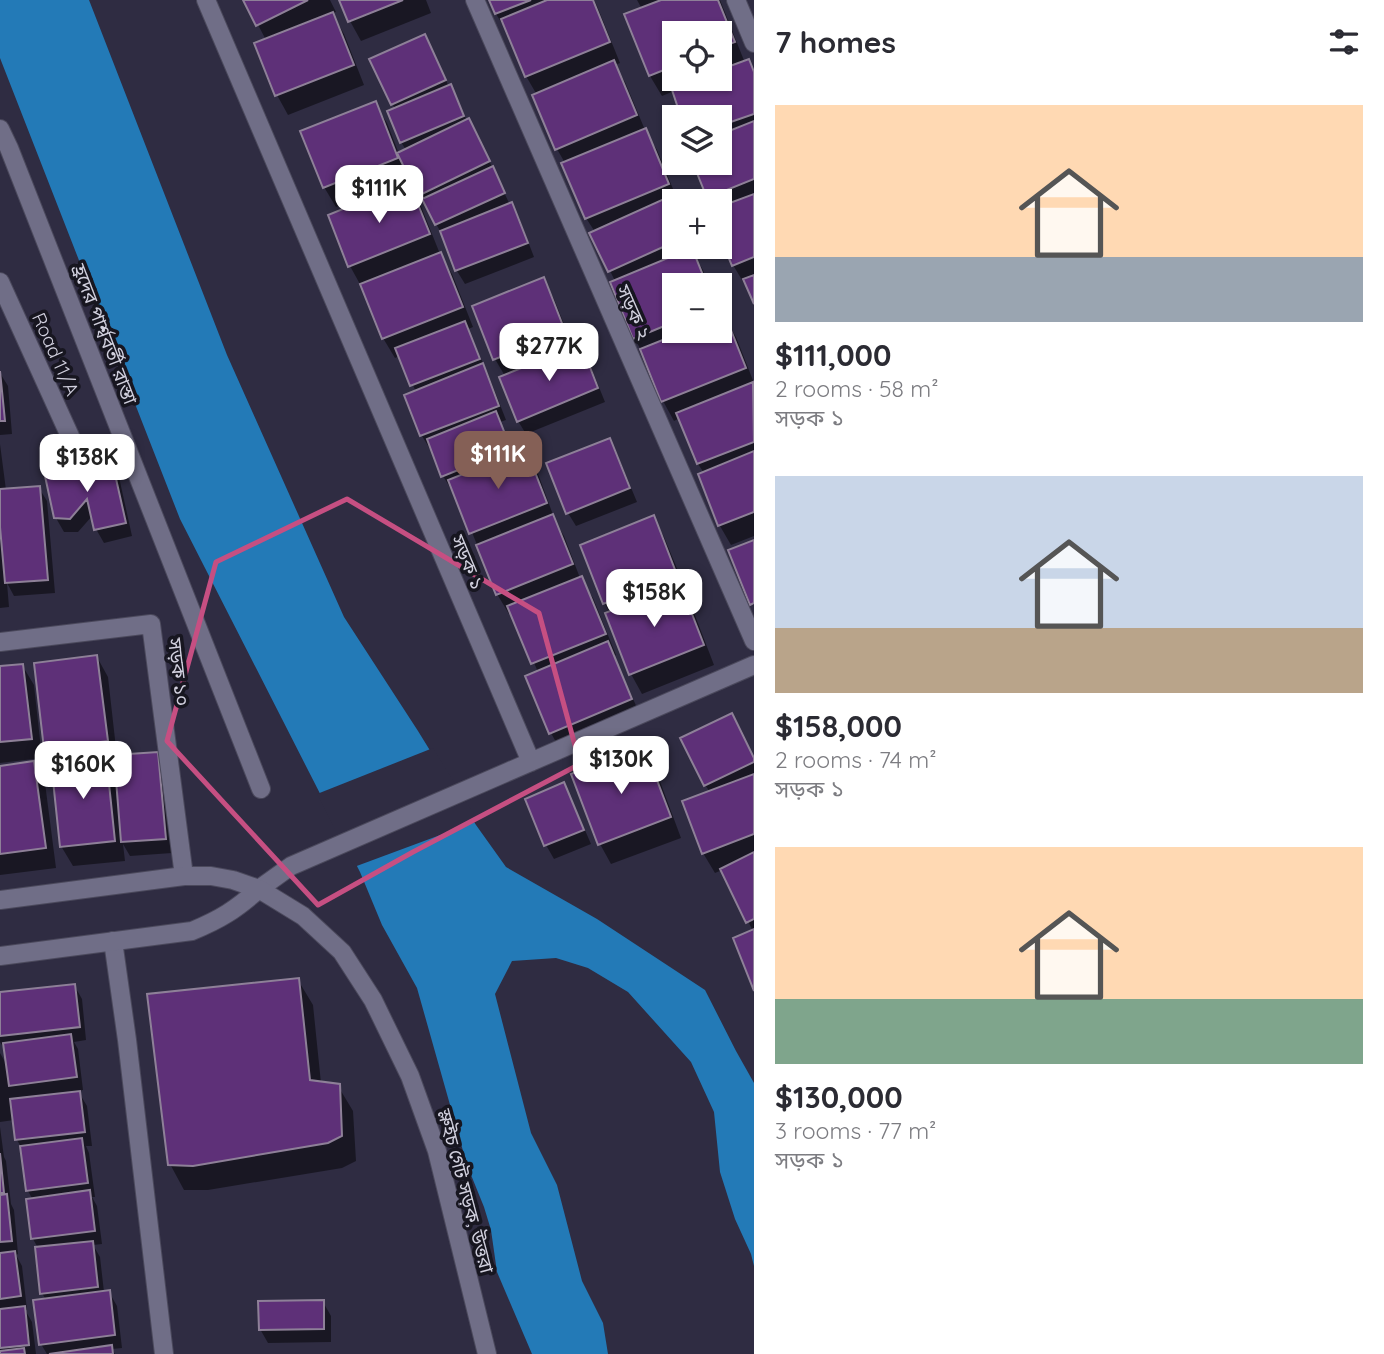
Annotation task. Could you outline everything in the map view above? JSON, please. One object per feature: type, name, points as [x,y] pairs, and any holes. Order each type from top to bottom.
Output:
[{"type":"street","name":"সড়ক ১","points":[[206,0],[531,762]]},
{"type":"street","name":"সড়ক ২","points":[[475,0],[754,641]]},
{"type":"street","points":[[736,0],[754,43]]},
{"type":"street","name":"হ্রদের পার্শ্ববর্তী রাস্তা","points":[[0,129],[261,789]]},
{"type":"street","name":"Road 11/A","points":[[0,282],[74,444]]},
{"type":"street","name":"সড়ক ১০","points":[[0,642],[151,624],[184,876]]},
{"type":"street","points":[[0,956],[192,931],[237,909],[291,866],[754,665]]},
{"type":"street","name":"স্লুইচ গেট সড়ক, উত্তরা","points":[[0,900],[184,876],[211,876],[259,889],[303,916],[342,952],[373,1000],[410,1076],[437,1151],[487,1354]]},
{"type":"street","points":[[113,942],[129,1054],[164,1354]]},
{"type":"highlighted area","points":[[347,499],[539,613],[580,764],[318,905],[167,741],[216,562]]},
{"type":"water","points":[[0,0],[89,0],[227,355],[344,617],[476,825],[506,867],[597,919],[705,990],[754,1083],[754,1266],[720,1172],[714,1112],[691,1062],[628,992],[588,968],[556,958],[512,961],[495,994],[531,1133],[557,1185],[582,1281],[603,1323],[608,1354],[532,1354],[497,1272],[491,1230],[467,1165],[417,988],[382,925],[360,872],[180,519],[0,58]]},
{"type":"pier","points":[[433,748],[478,821],[354,867],[317,794]]},
{"type":"building","points":[[243,0],[308,0],[256,26]]},
{"type":"building","points":[[339,0],[403,0],[348,22]]},
{"type":"building","points":[[489,0],[531,0],[495,14]]},
{"type":"building","points":[[547,0],[593,0],[610,42],[525,77],[501,19]]},
{"type":"building","points":[[661,0],[718,0],[726,21],[662,21],[662,71],[649,76],[624,14]]},
{"type":"building","points":[[333,12],[354,65],[275,96],[254,43]]},
{"type":"building","points":[[425,34],[446,80],[391,105],[369,59]]},
{"type":"building","points":[[749,59],[754,72],[754,114],[732,122],[732,105],[677,105],[672,91],[732,91],[732,65]]},
{"type":"building","points":[[614,60],[637,115],[555,150],[532,95]]},
{"type":"building","points":[[451,84],[464,116],[400,143],[387,111]]},
{"type":"building","points":[[376,101],[398,158],[323,188],[300,131]]},
{"type":"building","points":[[469,118],[490,161],[418,196],[397,153]]},
{"type":"building","points":[[754,121],[754,179],[729,189],[703,189],[698,175],[732,175],[732,130]]},
{"type":"building","points":[[646,128],[662,167],[662,175],[665,175],[669,184],[585,219],[561,163]]},
{"type":"building","points":[[493,166],[505,193],[435,225],[422,199]]},
{"type":"building","points":[[409,182],[430,234],[348,267],[328,215]]},
{"type":"building","points":[[754,194],[754,257],[732,266],[729,259],[732,259],[732,202]]},
{"type":"building","points":[[662,200],[662,247],[608,272],[589,233]]},
{"type":"building","points":[[512,202],[528,243],[455,271],[440,231]]},
{"type":"building","points":[[441,252],[463,307],[382,339],[360,284]]},
{"type":"building","points":[[665,259],[696,259],[702,273],[662,273],[662,327],[633,339],[610,282]]},
{"type":"building","points":[[754,275],[754,304],[743,279]]},
{"type":"building","points":[[544,277],[565,331],[493,360],[472,306]]},
{"type":"building","points":[[465,321],[480,359],[410,386],[395,348]]},
{"type":"building","points":[[732,333],[746,368],[661,402],[640,349],[662,340],[662,343],[732,343]]},
{"type":"building","points":[[581,344],[598,388],[517,422],[499,377]]},
{"type":"building","points":[[483,363],[499,406],[420,436],[404,395]]},
{"type":"building","points":[[0,371],[5,421],[0,421]]},
{"type":"building","points":[[753,382],[754,442],[697,464],[676,413]]},
{"type":"building","points":[[496,411],[511,449],[441,477],[427,439]]},
{"type":"building","points":[[610,438],[630,488],[566,514],[546,463]]},
{"type":"building","points":[[526,449],[547,503],[469,534],[448,480]]},
{"type":"building","points":[[754,451],[754,512],[718,526],[698,474]]},
{"type":"building","points":[[112,461],[126,523],[94,530],[87,499],[70,519],[54,518],[45,476]]},
{"type":"building","points":[[40,486],[48,580],[5,583],[0,489]]},
{"type":"building","points":[[553,514],[573,564],[496,595],[476,545]]},
{"type":"building","points":[[654,515],[677,575],[603,604],[580,545]]},
{"type":"building","points":[[754,540],[754,603],[750,605],[728,550]]},
{"type":"building","points":[[582,576],[606,634],[531,664],[507,606]]},
{"type":"building","points":[[680,583],[704,645],[629,675],[605,613]]},
{"type":"building","points":[[608,641],[632,699],[549,734],[525,676]]},
{"type":"building","points":[[97,655],[108,741],[44,749],[34,663]]},
{"type":"building","points":[[23,664],[32,739],[0,742],[0,666]]},
{"type":"building","points":[[732,713],[754,762],[704,786],[680,738]]},
{"type":"building","points":[[644,746],[671,817],[598,845],[571,774]]},
{"type":"building","points":[[158,752],[166,839],[121,842],[114,755]]},
{"type":"building","points":[[106,755],[115,841],[60,847],[51,761]]},
{"type":"building","points":[[34,761],[46,848],[0,854],[0,766]]},
{"type":"building","points":[[754,774],[754,834],[702,854],[682,801]]},
{"type":"building","points":[[564,782],[584,830],[544,846],[525,799]]},
{"type":"building","points":[[754,852],[754,919],[746,923],[720,869]]},
{"type":"building","points":[[754,929],[754,991],[733,938]]},
{"type":"building","points":[[299,978],[310,1080],[340,1084],[342,1136],[328,1143],[193,1166],[168,1165],[147,994]]},
{"type":"building","points":[[75,984],[80,1027],[0,1036],[0,992]]},
{"type":"building","points":[[71,1034],[77,1077],[9,1086],[3,1043]]},
{"type":"building","points":[[80,1091],[85,1132],[15,1140],[10,1099]]},
{"type":"building","points":[[82,1138],[88,1183],[26,1191],[20,1146]]},
{"type":"building","points":[[0,1153],[4,1193],[0,1193]]},
{"type":"building","points":[[90,1190],[95,1231],[31,1239],[26,1199]]},
{"type":"building","points":[[7,1194],[12,1241],[0,1242],[0,1195]]},
{"type":"building","points":[[93,1241],[98,1287],[40,1294],[35,1247]]},
{"type":"building","points":[[15,1251],[21,1296],[0,1299],[0,1253]]},
{"type":"building","points":[[110,1290],[115,1335],[39,1345],[33,1300]]},
{"type":"building","points":[[324,1300],[324,1329],[259,1330],[258,1301]]},
{"type":"building","points":[[25,1306],[29,1345],[0,1348],[0,1309]]},
{"type":"building","points":[[112,1345],[113,1354],[49,1354]]},
{"type":"building","points":[[24,1348],[25,1354],[0,1354],[0,1351]]}]
